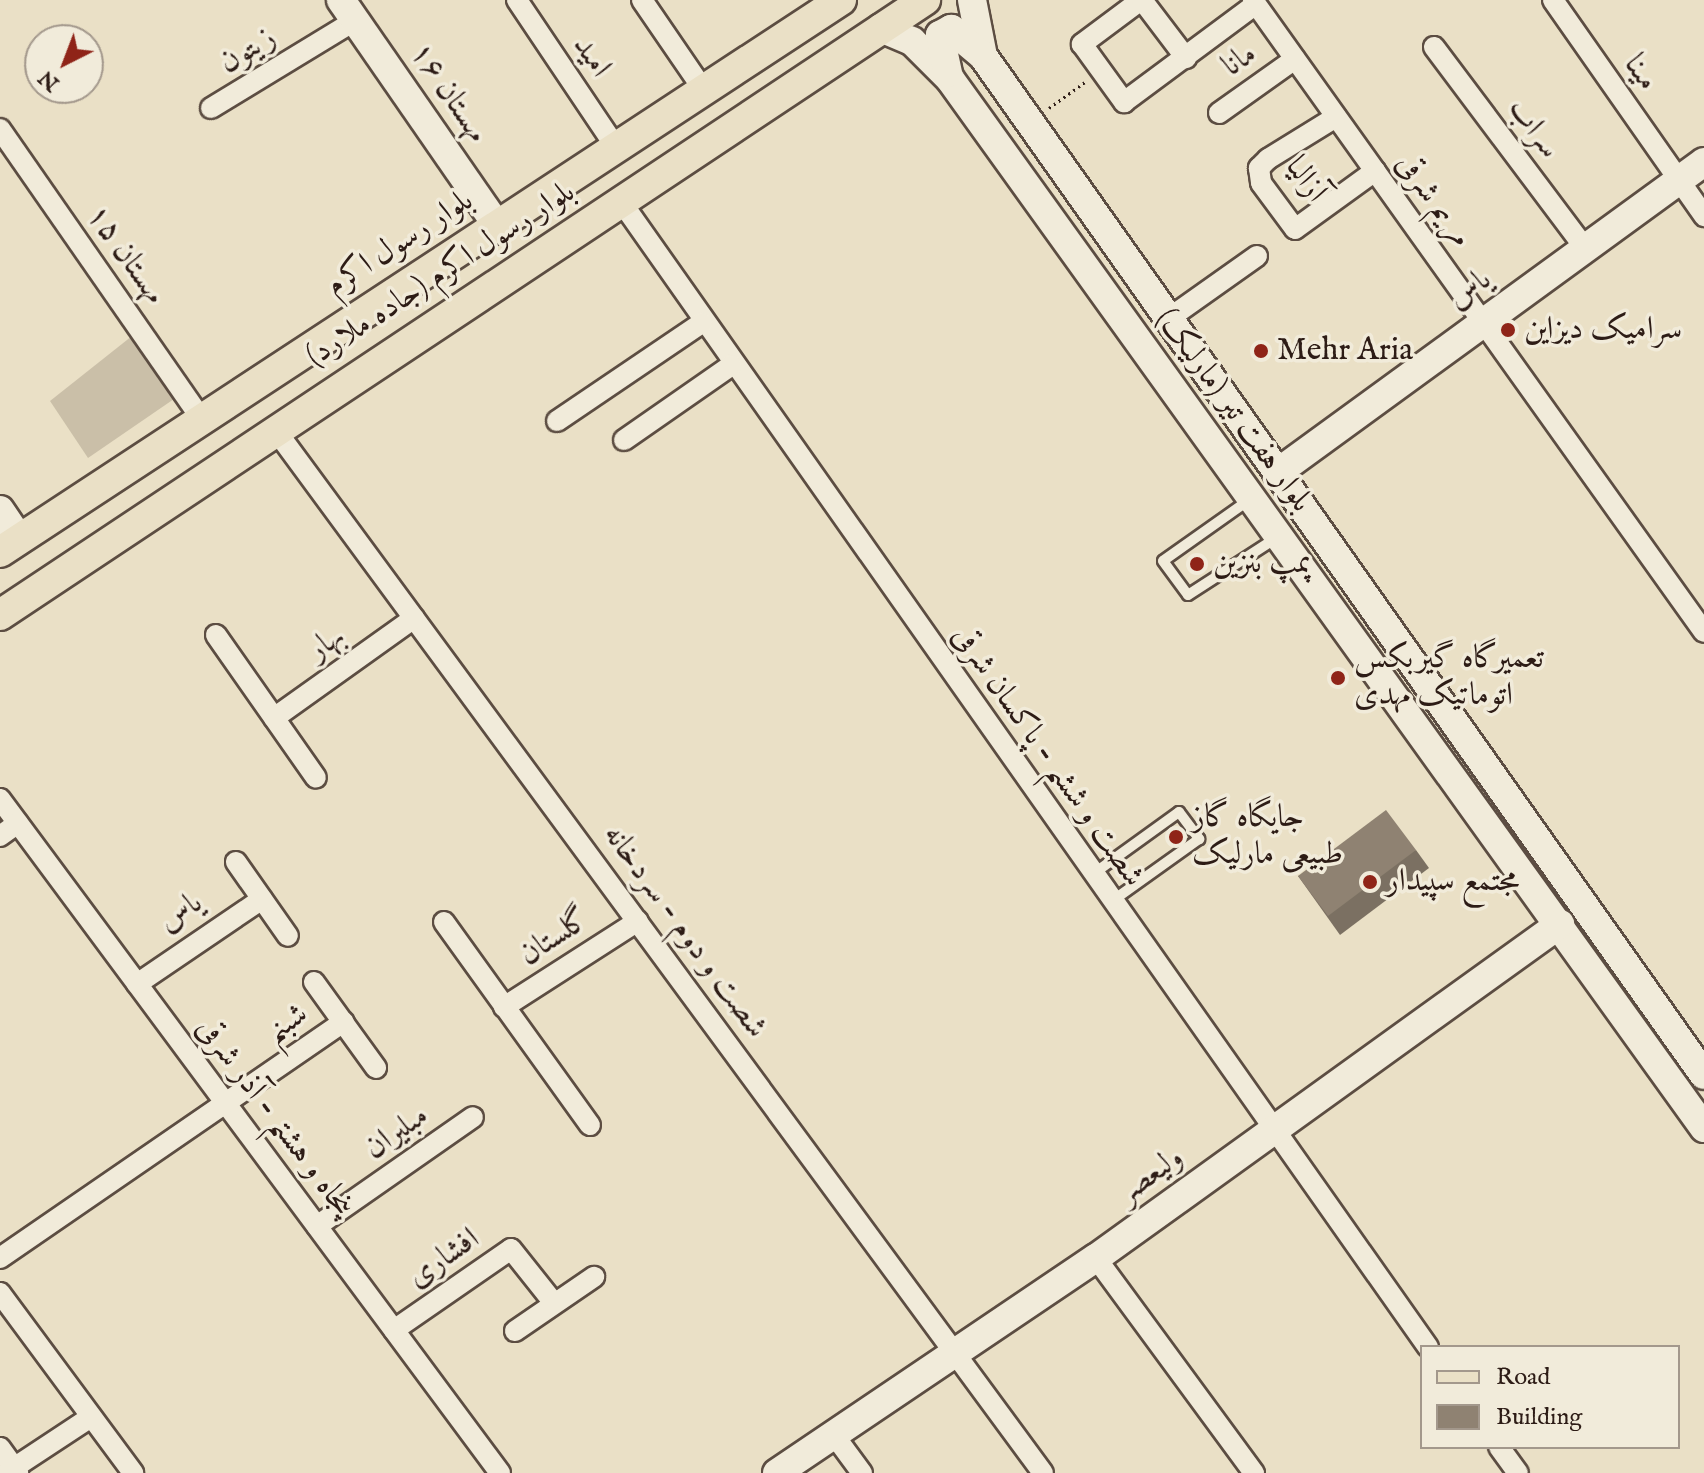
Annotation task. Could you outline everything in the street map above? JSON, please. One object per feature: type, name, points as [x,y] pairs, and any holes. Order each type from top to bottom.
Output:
[{"type":"main road","name":"بلوار رسول اکرم","points":[[10,545],[200,417],[841,0]]},
{"type":"main road","name":"بلوار رسول اکرم (جاده ملارد)","points":[[0,615],[274,428],[925,0]]},
{"type":"main road","name":"بلوار هفت تیر (مارلیک)","points":[[972,0],[983,56],[1704,1075]]},
{"type":"main road","name":"مهستان ۱۶","points":[[349,10],[497,225]]},
{"type":"main road","name":"بلوار هفت تیر (مارلیک)","points":[[881,28],[912,41],[950,79],[1254,497],[1704,1128]]},
{"type":"main road","points":[[950,79],[937,48],[940,35],[951,29],[983,56]]},
{"type":"main road","name":"یاس","points":[[1277,473],[1704,162]]},
{"type":"main road","points":[[0,510],[10,545]]},
{"type":"main road","name":"ولیعصر","points":[[777,1473],[1096,1258],[1560,924]]},
{"type":"street","name":"امید","points":[[517,0],[615,146]]},
{"type":"street","points":[[642,0],[703,89]]},
{"type":"street","points":[[1186,58],[1141,0],[1082,44],[1124,102],[1186,58],[1257,5],[1279,0]]},
{"type":"street","name":"مینا","points":[[1553,0],[1704,216]]},
{"type":"street","name":"مریم شرقی","points":[[1257,5],[1704,632]]},
{"type":"street","name":"زیتون","points":[[211,108],[349,10]]},
{"type":"street","name":"سراب","points":[[1434,47],[1585,248]]},
{"type":"street","name":"مانا","points":[[1219,113],[1295,59]]},
{"type":"street","name":"آزالیا","points":[[1336,117],[1268,159],[1259,168],[1261,183],[1295,229],[1375,171]]},
{"type":"street","name":"مهستان ۱۵","points":[[0,129],[200,417]]},
{"type":"street","name":"شصت و ششم - پاکسان شرقی","points":[[620,200],[702,323],[1427,1345]]},
{"type":"street","points":[[1168,319],[1257,256]]},
{"type":"street","points":[[557,421],[702,323]]},
{"type":"street","points":[[624,440],[732,365]]},
{"type":"street","name":"شصت و دوم - سردخانه","points":[[274,428],[1043,1473]]},
{"type":"street","name":"بهار","points":[[274,718],[414,618]]},
{"type":"street","points":[[216,635],[316,778]]},
{"type":"street","name":"پنجاه و هشتم - آذر شرقی","points":[[0,799],[500,1473]]},
{"type":"street","points":[[0,836],[18,823]]},
{"type":"street","points":[[236,862],[288,936]]},
{"type":"street","name":"یاس","points":[[137,984],[262,899]]},
{"type":"street","name":"گلستان","points":[[504,1007],[638,921]]},
{"type":"street","points":[[444,922],[590,1125]]},
{"type":"street","points":[[314,982],[376,1068]]},
{"type":"street","name":"شبنم","points":[[0,1258],[344,1022]]},
{"type":"street","name":"مبلیران","points":[[317,1226],[473,1117]]},
{"type":"street","name":"افشاری","points":[[394,1330],[511,1249],[554,1303]]},
{"type":"street","points":[[1096,1258],[1254,1473]]},
{"type":"street","points":[[515,1331],[594,1277]]},
{"type":"street","points":[[0,1293],[133,1473]]},
{"type":"street","points":[[0,1448],[13,1471],[91,1417]]},
{"type":"street","points":[[834,1435],[862,1473]]},
{"type":"street","points":[[1500,1449],[1518,1473]]},
{"type":"lane","points":[[1254,497],[1163,561],[1188,595],[1281,536]]},
{"type":"lane","points":[[1093,874],[1179,812],[1199,839],[1112,901]]},
{"type":"path","points":[[1030,123],[1101,70]]},
{"type":"shaded area","points":[[132,336],[174,399],[88,458],[50,401]]},
{"type":"building","points":[[1386,810],[1416,850],[1328,916],[1298,876]]},
{"type":"place","name":"سرامیک دیزاین","points":[[1508,330]]},
{"type":"place","name":"Mehr Aria","points":[[1261,351]]},
{"type":"place","name":"پمپ بنزین","points":[[1197,564]]},
{"type":"place","name":"تعمیرگاه گیربکس اتوماتیک مهدی","points":[[1338,678]]},
{"type":"place","name":"جایگاه گاز طبیعی مارلیک","points":[[1176,837]]},
{"type":"place","name":"مجتمع سپیدار","points":[[1370,882]]}]
